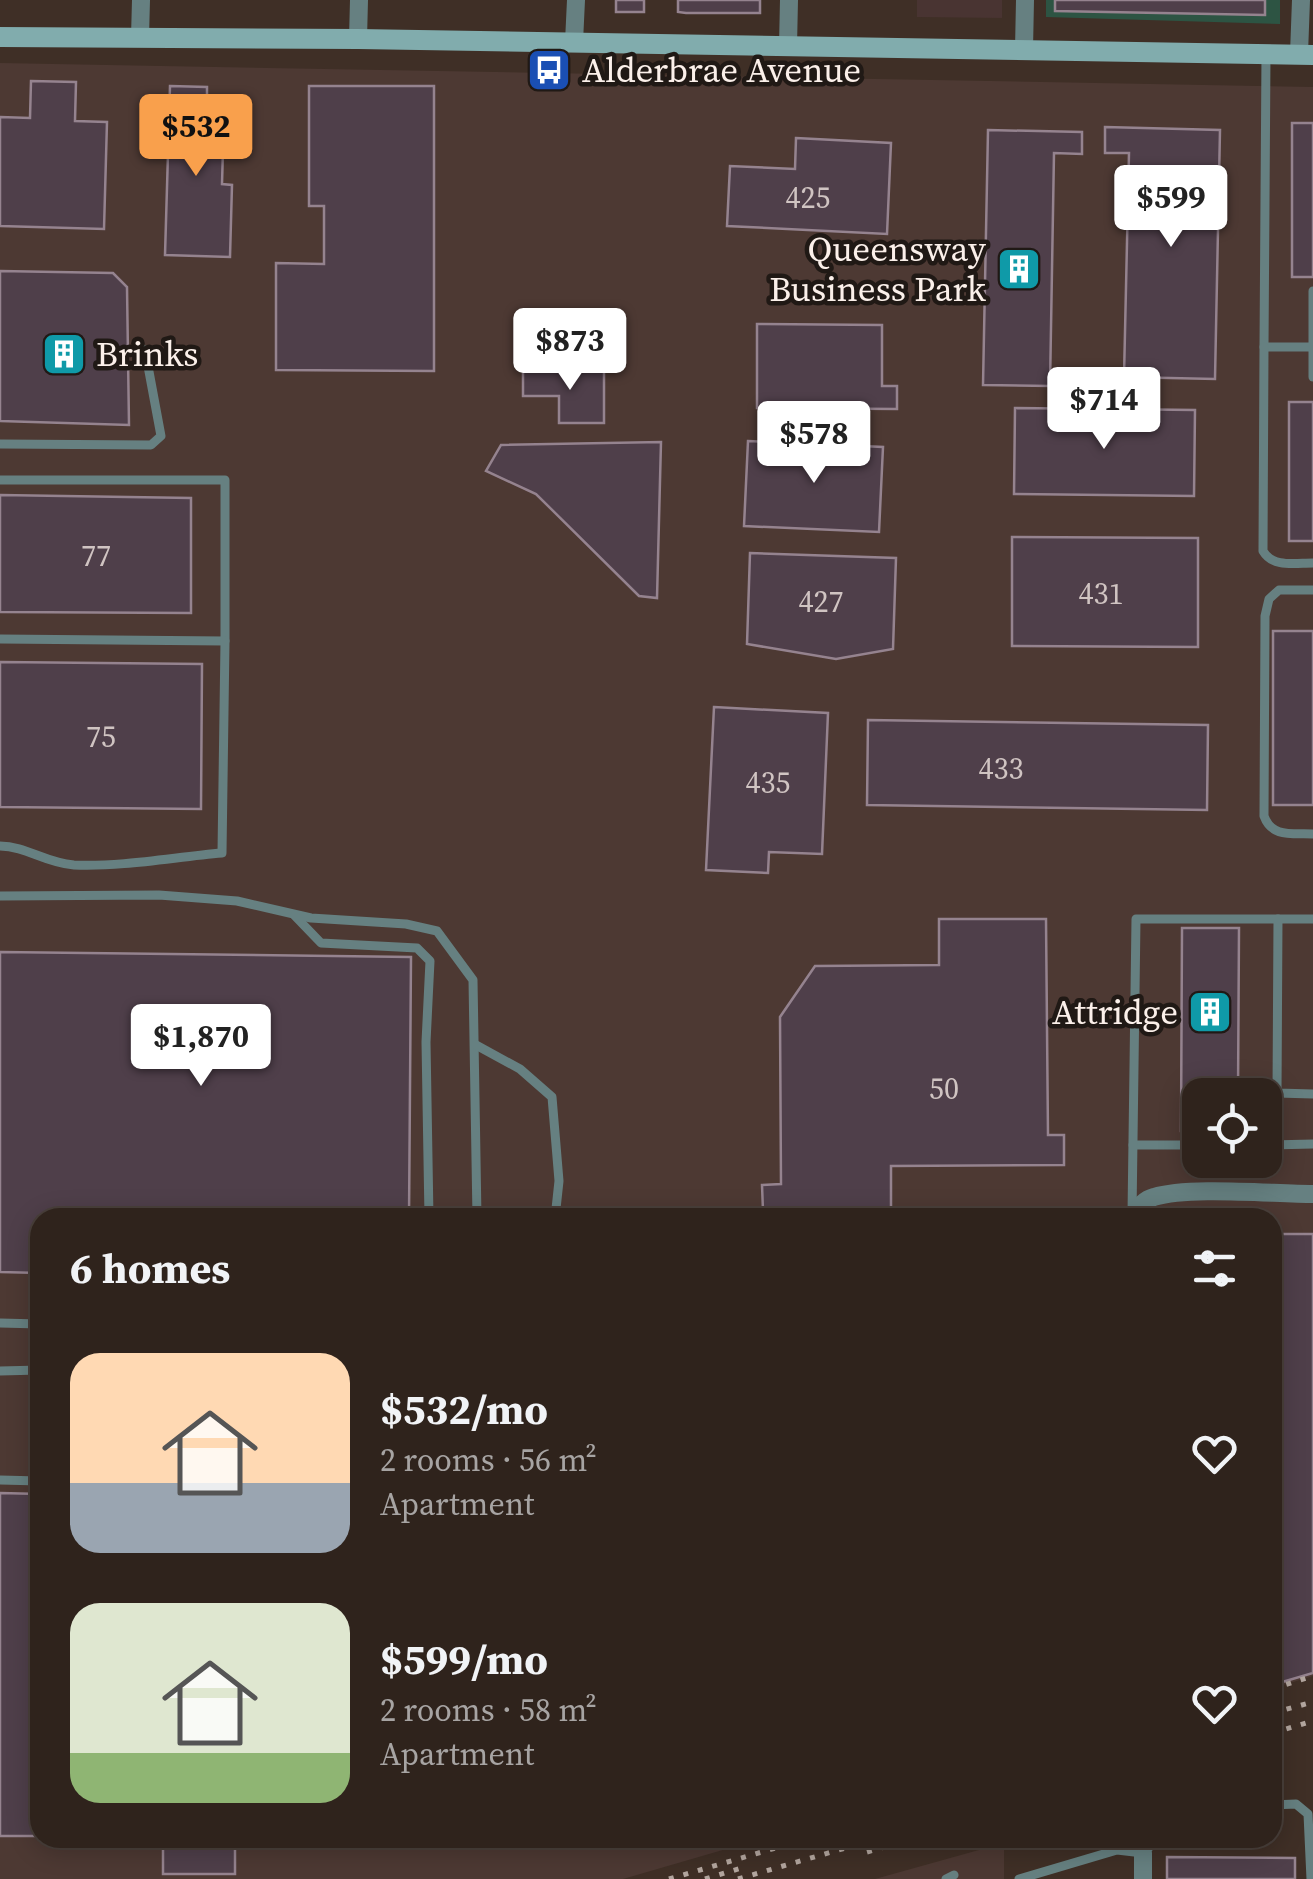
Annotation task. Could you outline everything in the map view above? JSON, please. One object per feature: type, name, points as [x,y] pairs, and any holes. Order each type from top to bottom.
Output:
[{"type":"main road","points":[[0,37],[1306,55]]},
{"type":"street","points":[[140,36],[141,0]]},
{"type":"street","points":[[358,39],[359,0]]},
{"type":"street","points":[[574,42],[576,0]]},
{"type":"street","points":[[788,46],[789,0]]},
{"type":"street","points":[[1024,49],[1026,0]]},
{"type":"street","points":[[1301,0],[1306,55]]},
{"type":"street","points":[[1138,1208],[1153,1197],[1184,1194],[1313,1194]]},
{"type":"street","points":[[1143,1853],[1143,1879]]},
{"type":"lane","points":[[1266,54],[1263,551],[1276,563],[1313,564]]},
{"type":"lane","points":[[1312,291],[1313,377]]},
{"type":"lane","points":[[1264,347],[1313,346]]},
{"type":"lane","points":[[0,444],[152,445],[161,436],[145,350]]},
{"type":"lane","points":[[0,480],[225,480],[226,641],[222,852],[78,865],[48,862],[15,846],[0,846]]},
{"type":"lane","points":[[1313,590],[1279,590],[1269,599],[1264,798],[1264,816],[1276,833],[1313,834]]},
{"type":"lane","points":[[0,639],[226,641]]},
{"type":"lane","points":[[0,896],[160,895],[237,901],[312,918],[406,924],[437,931],[473,980],[478,1208]]},
{"type":"lane","points":[[293,914],[321,942],[417,948],[430,960],[426,1042],[428,1208]]},
{"type":"lane","points":[[1132,1208],[1136,919],[1313,920]]},
{"type":"lane","points":[[1278,919],[1276,1092],[1313,1094]]},
{"type":"lane","points":[[476,1046],[520,1069],[552,1097],[560,1182],[556,1208]]},
{"type":"lane","points":[[1282,1144],[1313,1144]]},
{"type":"lane","points":[[1133,1145],[1182,1145]]},
{"type":"lane","points":[[0,1323],[30,1324]]},
{"type":"lane","points":[[0,1370],[30,1370]]},
{"type":"lane","points":[[0,1480],[30,1481]]},
{"type":"lane","points":[[1282,1805],[1296,1804],[1308,1814],[1311,1879]]},
{"type":"lane","points":[[1019,1879],[1117,1850],[1143,1853],[1148,1848]]},
{"type":"shaded area","points":[[917,0],[1002,0],[1002,18],[917,17]]},
{"type":"shaded area","points":[[0,63],[1313,87],[1313,1676],[1282,1685],[1282,1208],[30,1208],[30,1848],[730,1848],[623,1879],[0,1879]]},
{"type":"shaded area","points":[[986,1848],[1004,1848],[1004,1879],[875,1879]]},
{"type":"green space","points":[[1046,0],[1280,0],[1280,24],[1046,17]]},
{"type":"building","points":[[616,0],[644,0],[644,12],[616,12]]},
{"type":"building","points":[[678,0],[760,0],[760,13],[678,12]]},
{"type":"building","points":[[1055,0],[1265,0],[1265,15],[1055,11]]},
{"type":"building","points":[[31,81],[76,82],[75,121],[107,122],[104,229],[0,226],[0,117],[30,118]]},
{"type":"building","points":[[170,86],[207,87],[207,115],[224,115],[222,184],[232,185],[230,257],[165,255]]},
{"type":"building","points":[[309,86],[434,86],[434,371],[276,370],[276,263],[324,264],[324,206],[309,206]]},
{"type":"building","points":[[1292,123],[1313,123],[1313,277],[1292,277]]},
{"type":"building","points":[[1105,127],[1220,130],[1215,379],[1124,377],[1129,153],[1105,153]]},
{"type":"building","name":"Queensway Business Park","points":[[988,130],[1082,132],[1082,154],[1054,153],[1050,386],[983,385]]},
{"type":"building","name":"Queensway Business Park","points":[[796,138],[891,143],[887,234],[727,226],[730,166],[795,169]]},
{"type":"building","name":"Brinks","points":[[0,271],[113,273],[127,287],[129,425],[0,421]]},
{"type":"building","points":[[757,324],[882,325],[882,386],[897,386],[897,409],[757,408]]},
{"type":"building","points":[[523,371],[604,371],[604,423],[559,423],[559,396],[523,396]]},
{"type":"building","points":[[1289,402],[1313,402],[1313,541],[1289,541]]},
{"type":"building","points":[[1015,408],[1195,410],[1194,496],[1014,494]]},
{"type":"building","points":[[748,441],[883,447],[879,532],[744,526]]},
{"type":"building","points":[[661,442],[657,598],[639,596],[536,494],[486,471],[501,445]]},
{"type":"building","points":[[0,495],[191,498],[191,613],[0,612]]},
{"type":"building","points":[[1012,537],[1198,538],[1198,647],[1012,646]]},
{"type":"building","points":[[750,553],[896,558],[893,649],[836,659],[747,644]]},
{"type":"building","points":[[1273,631],[1313,631],[1313,805],[1273,805]]},
{"type":"building","points":[[0,662],[202,664],[201,809],[0,807]]},
{"type":"building","points":[[714,707],[828,713],[822,854],[769,852],[768,873],[706,870]]},
{"type":"building","points":[[868,720],[1208,725],[1207,810],[867,805]]},
{"type":"building","points":[[939,919],[1046,919],[1048,1135],[1064,1135],[1064,1165],[891,1166],[891,1208],[763,1208],[762,1185],[781,1184],[780,1017],[815,966],[939,965]]},
{"type":"building","name":"Attridge","points":[[1182,928],[1239,928],[1238,1078],[1182,1078],[1181,1131]]},
{"type":"building","points":[[0,952],[411,957],[409,1208],[30,1208],[30,1273],[0,1272]]},
{"type":"building","points":[[1282,1234],[1313,1234],[1313,1673],[1282,1682]]},
{"type":"building","points":[[0,1493],[30,1494],[30,1836],[0,1836]]},
{"type":"building","points":[[163,1848],[235,1848],[235,1874],[163,1874]]},
{"type":"building","points":[[1167,1857],[1295,1858],[1295,1879],[1167,1879]]},
{"type":"railway","points":[[1282,1686],[1313,1676]]},
{"type":"railway","points":[[1282,1710],[1313,1702]]},
{"type":"railway","points":[[1282,1730],[1313,1721]]},
{"type":"railway","points":[[669,1879],[776,1848]]},
{"type":"railway","points":[[738,1879],[845,1848]]},
{"type":"railway","points":[[867,1852],[881,1848]]},
{"type":"railway","points":[[705,1879],[748,1866]]},
{"type":"place","name":"Alderbrae Avenue","points":[[549,70]]},
{"type":"place","name":"Queensway Business Park","points":[[1019,269]]},
{"type":"place","name":"Brinks","points":[[64,354]]},
{"type":"place","name":"Attridge","points":[[1210,1012]]}]
